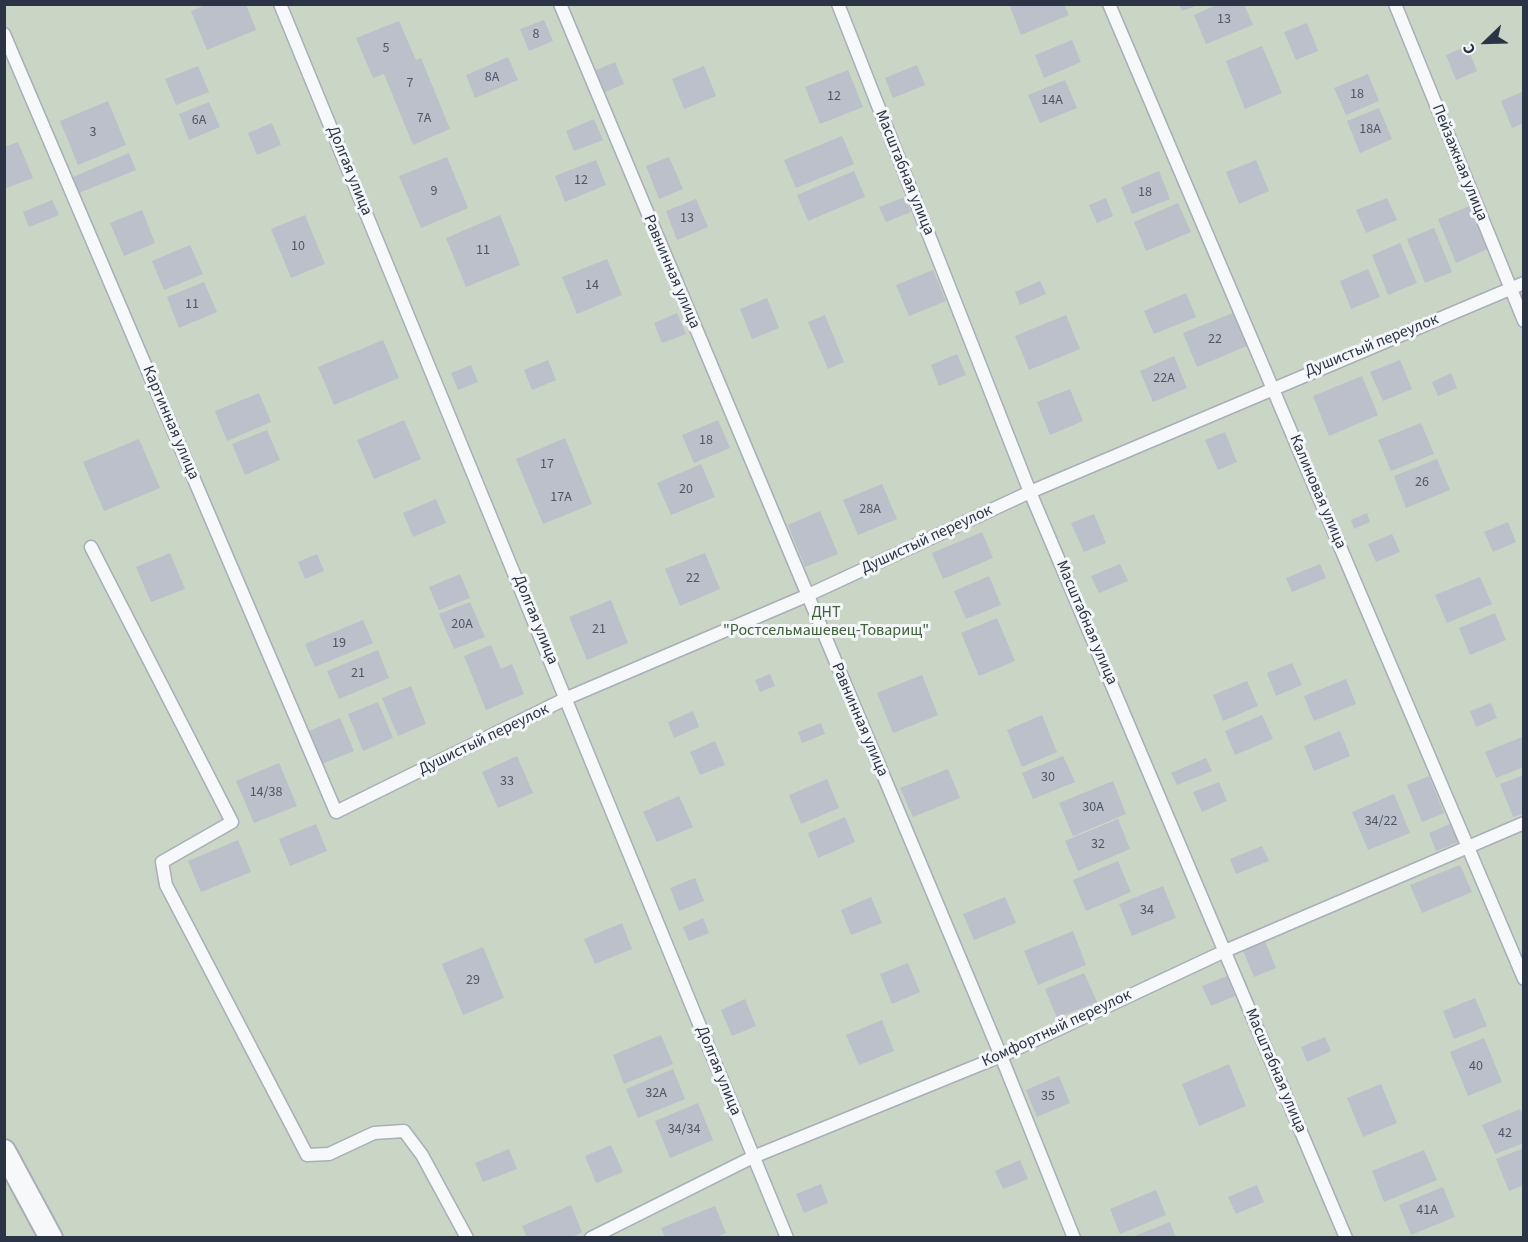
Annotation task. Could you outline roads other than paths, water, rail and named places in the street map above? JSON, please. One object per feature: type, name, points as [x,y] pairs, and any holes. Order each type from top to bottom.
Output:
[{"type":"street","points":[[4,1151],[51,1238]]},
{"type":"lane","name":"Долгая улица","points":[[280,4],[787,1238]]},
{"type":"lane","name":"Равнинная улица","points":[[560,4],[806,596],[1001,1056],[1074,1238]]},
{"type":"lane","name":"Масштабная улица","points":[[838,4],[1030,492],[1346,1238]]},
{"type":"lane","name":"Калиновая улица","points":[[1109,4],[1524,979]]},
{"type":"lane","name":"Пейзажная улица","points":[[1395,4],[1524,321]]},
{"type":"lane","name":"Картинная улица","points":[[4,34],[336,812]]},
{"type":"lane","name":"Душистый переулок","points":[[336,812],[567,698],[806,596],[1030,492],[1273,387],[1524,283]]},
{"type":"lane","points":[[90,548],[232,822],[162,862],[166,885],[307,1155],[329,1154],[374,1133],[404,1131],[422,1155],[467,1238]]},
{"type":"lane","name":"Комфортный переулок","points":[[591,1238],[753,1157],[1001,1056],[1225,951],[1524,823]]},
{"type":"park label","name":"ДНТ \"Ростсельмашевец-Товарищ\"","points":[[826,622]]}]
